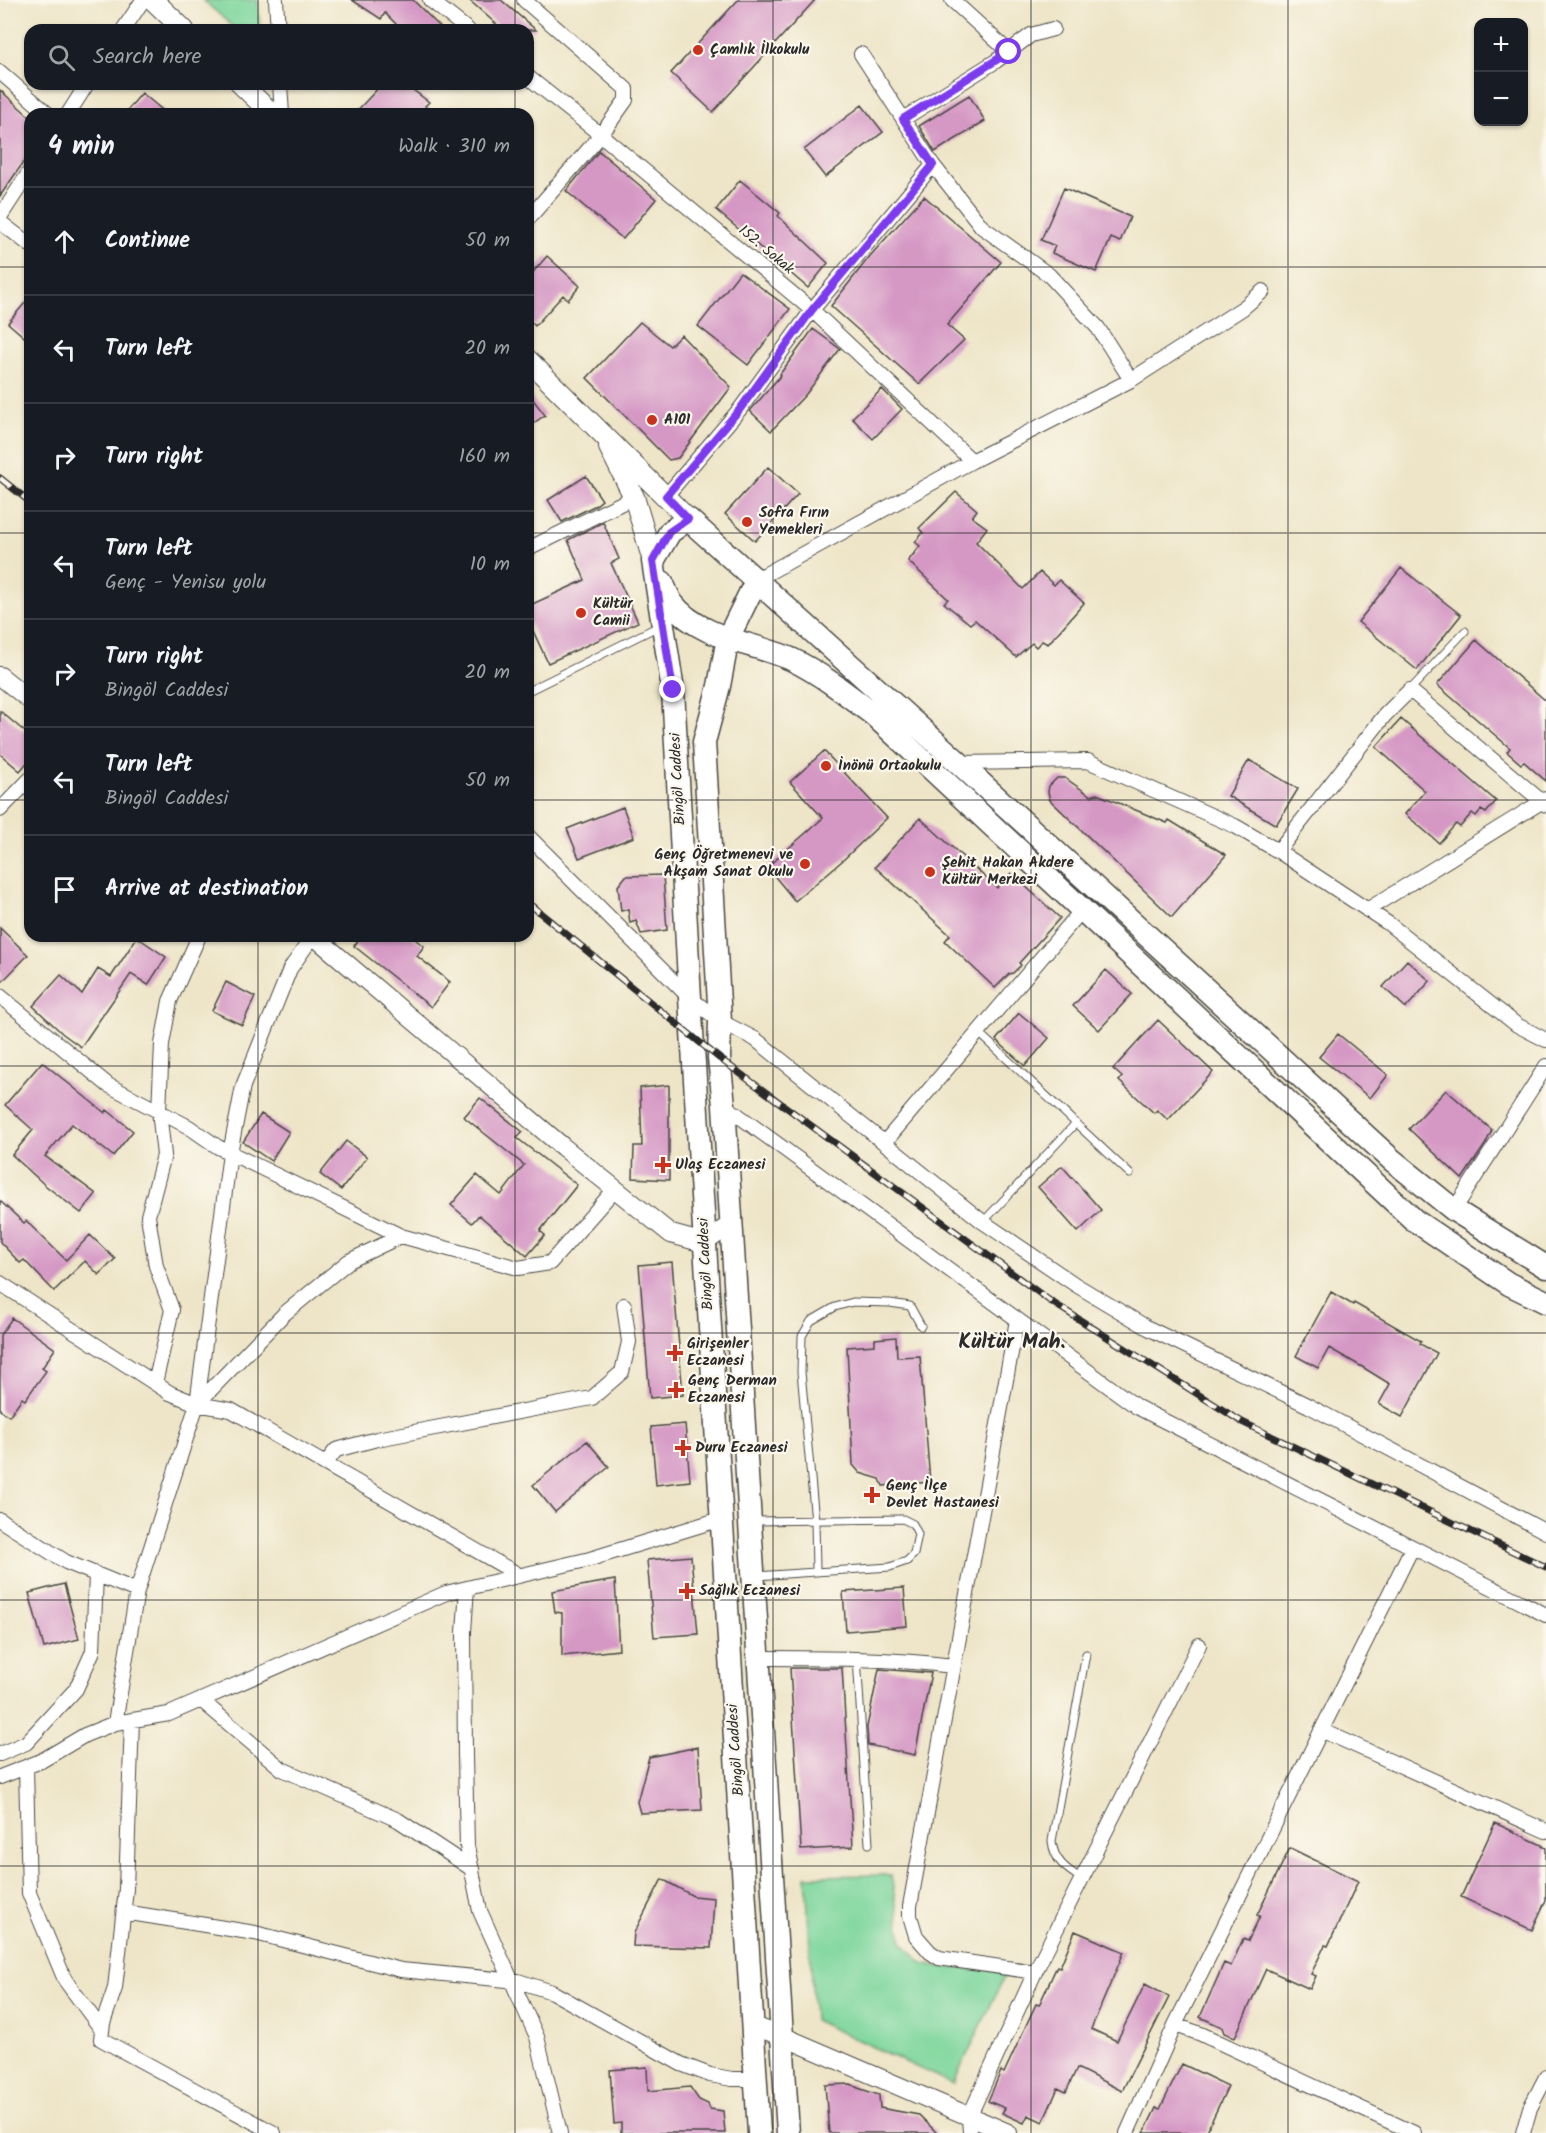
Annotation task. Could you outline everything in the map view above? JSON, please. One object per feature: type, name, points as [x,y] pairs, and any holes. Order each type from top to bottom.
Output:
[{"type":"main road","points":[[153,0],[178,24]]},
{"type":"main road","points":[[247,90],[266,108]]},
{"type":"main road","points":[[534,366],[688,519],[757,579],[1392,1160],[1454,1210],[1546,1267]]},
{"type":"main road","points":[[603,434],[634,497],[653,561],[672,602],[694,623],[728,638],[789,659],[822,675],[875,716],[1414,1220],[1509,1284],[1546,1302]]},
{"type":"main road","points":[[653,561],[669,532],[688,519]]},
{"type":"main road","name":"Bingöl Caddesi","points":[[653,561],[673,690],[704,1243],[759,2133]]},
{"type":"main road","name":"Bingöl Caddesi","points":[[757,579],[728,638],[719,686],[704,742],[720,1022],[719,1058],[724,1105],[788,2133]]},
{"type":"street","points":[[127,24],[143,0]]},
{"type":"street","points":[[276,0],[278,24]]},
{"type":"street","points":[[430,0],[460,24]]},
{"type":"street","points":[[524,0],[626,89],[626,100],[601,135],[534,212]]},
{"type":"street","points":[[952,0],[1009,52]]},
{"type":"street","points":[[903,119],[1009,52],[1031,35],[1053,29]]},
{"type":"street","points":[[861,54],[933,165],[982,227],[1049,275],[1098,328],[1131,380]]},
{"type":"street","points":[[0,72],[41,108]]},
{"type":"street","name":"152. Sokak","points":[[534,82],[812,310],[972,461]]},
{"type":"street","points":[[72,108],[83,90]]},
{"type":"street","points":[[280,90],[282,108]]},
{"type":"street","points":[[666,496],[740,409],[812,310],[933,165]]},
{"type":"street","points":[[0,217],[24,180]]},
{"type":"street","points":[[0,222],[24,240]]},
{"type":"street","points":[[757,579],[782,563],[972,461],[1131,380],[1243,308],[1263,291]]},
{"type":"street","points":[[534,546],[634,497]]},
{"type":"street","points":[[0,676],[24,695]]},
{"type":"street","points":[[1278,851],[1385,715],[1410,690],[1545,802],[1367,910]]},
{"type":"street","points":[[959,763],[1088,761],[1235,826],[1278,851],[1389,924],[1517,1025],[1546,1040]]},
{"type":"street","points":[[0,810],[24,785]]},
{"type":"street","points":[[534,842],[690,998],[720,1022],[755,1039],[983,1222],[1076,1285],[1148,1328],[1309,1406],[1546,1532]]},
{"type":"street","points":[[884,1143],[1082,910]]},
{"type":"street","points":[[155,1383],[172,1310],[156,1266],[148,1216],[164,1155],[159,1111],[162,1044],[170,1001],[196,942]]},
{"type":"street","points":[[115,1723],[137,1591],[197,1404],[230,1153],[243,1086],[290,969],[309,942]]},
{"type":"street","points":[[320,942],[562,1147],[671,1234],[704,1243],[731,1224]]},
{"type":"street","points":[[0,996],[108,1085],[189,1127],[218,1147],[401,1236],[518,1268],[550,1263],[615,1189]]},
{"type":"street","points":[[1454,1210],[1546,1066]]},
{"type":"street","points":[[724,1105],[1137,1407],[1546,1615]]},
{"type":"street","points":[[197,1404],[284,1314],[349,1261],[401,1236]]},
{"type":"street","points":[[0,1282],[170,1393],[197,1404],[231,1410],[519,1575]]},
{"type":"street","points":[[325,1464],[336,1450],[377,1439],[592,1398],[622,1372],[629,1342],[624,1305]]},
{"type":"street","points":[[1017,1320],[910,1906],[913,1926],[922,1945],[939,1958],[1035,1972]]},
{"type":"street","points":[[0,1777],[41,1761],[85,1735],[115,1723],[169,1714],[446,1593],[590,1559],[721,1519]]},
{"type":"street","points":[[0,1520],[66,1562],[137,1591]]},
{"type":"street","points":[[1127,2133],[1175,2025],[1412,1548]]},
{"type":"street","points":[[0,1754],[26,1743],[76,1689],[93,1651],[96,1574]]},
{"type":"street","points":[[467,1588],[464,1632],[467,1846],[480,1911],[537,2037],[560,2133]]},
{"type":"street","points":[[969,2125],[1035,1972],[1199,1645]]},
{"type":"street","points":[[758,1658],[857,1658],[952,1666]]},
{"type":"street","points":[[201,1700],[282,1769],[398,1820],[472,1869]]},
{"type":"street","points":[[132,1720],[124,1912],[115,1988],[103,2023],[101,2039],[274,2133]]},
{"type":"street","points":[[1322,1731],[1546,1831]]},
{"type":"street","points":[[26,1767],[29,1893],[65,1980],[102,2030]]},
{"type":"street","points":[[124,1912],[255,1933],[401,1970],[510,1980],[552,1992],[681,2064],[710,2075],[732,2079],[756,2079]]},
{"type":"street","points":[[1175,2025],[1201,2034],[1414,2133]]},
{"type":"street","points":[[753,2026],[782,2036],[969,2125],[1008,2133]]},
{"type":"street","points":[[1523,2133],[1530,2108],[1541,2099],[1546,2077]]},
{"type":"lane","points":[[534,688],[663,624]]},
{"type":"lane","points":[[1410,690],[1466,632]]},
{"type":"lane","points":[[978,1032],[1130,1174]]},
{"type":"lane","points":[[983,1222],[1076,1123]]},
{"type":"lane","points":[[816,1571],[815,1521],[801,1372],[802,1336],[811,1321],[835,1306],[853,1302],[910,1306],[921,1326]]},
{"type":"lane","points":[[750,1521],[903,1519],[913,1524],[918,1534],[914,1554],[907,1561],[890,1567],[753,1576]]},
{"type":"lane","points":[[1082,1879],[1058,1861],[1052,1841],[1086,1654]]},
{"type":"lane","points":[[857,1658],[869,1844]]},
{"type":"green space","points":[[203,0],[258,0],[260,24],[230,24]]},
{"type":"green space","points":[[891,1875],[902,1942],[922,1963],[942,1967],[1007,1971],[953,2084],[814,2020],[806,1876]]},
{"type":"building","points":[[352,0],[413,0],[437,24],[396,24],[385,13],[381,19]]},
{"type":"building","points":[[469,0],[501,0],[529,24],[496,24]]},
{"type":"building","points":[[738,0],[815,0],[713,112],[671,73]]},
{"type":"building","points":[[0,90],[24,112],[24,162],[0,196]]},
{"type":"building","points":[[376,90],[413,90],[429,102],[425,106],[427,108],[360,108]]},
{"type":"building","points":[[142,93],[160,108],[129,108]]},
{"type":"building","points":[[969,95],[985,121],[935,152],[919,126]]},
{"type":"building","points":[[862,105],[883,132],[825,177],[804,150]]},
{"type":"building","points":[[599,151],[656,199],[623,239],[566,191]]},
{"type":"building","points":[[740,180],[780,213],[778,216],[828,263],[808,288],[716,210]]},
{"type":"building","points":[[1064,188],[1130,217],[1120,242],[1111,238],[1096,272],[1052,253],[1055,246],[1041,240]]},
{"type":"building","points":[[924,196],[1001,262],[947,325],[964,340],[919,384],[831,306],[870,256]]},
{"type":"building","points":[[547,256],[580,286],[568,300],[563,295],[535,326],[534,325],[534,271]]},
{"type":"building","points":[[740,272],[790,309],[748,365],[698,326]]},
{"type":"building","points":[[24,304],[24,337],[8,323]]},
{"type":"building","points":[[640,322],[670,346],[681,335],[731,387],[678,458],[669,460],[587,378]]},
{"type":"building","points":[[813,329],[840,349],[806,394],[771,431],[750,411],[781,375]]},
{"type":"building","points":[[882,389],[902,409],[873,439],[852,418]]},
{"type":"building","points":[[534,401],[545,415],[534,423]]},
{"type":"building","points":[[768,467],[798,494],[755,541],[725,514]]},
{"type":"building","points":[[586,476],[602,500],[562,522],[548,500]]},
{"type":"building","points":[[956,492],[977,510],[972,517],[987,528],[976,542],[1023,589],[1040,572],[1054,585],[1059,580],[1084,603],[1048,644],[1042,641],[1036,647],[1032,643],[1016,657],[975,620],[970,624],[944,603],[948,599],[908,561],[920,546],[915,542],[923,533],[919,528]]},
{"type":"building","name":"Kültür Camii","points":[[603,522],[619,559],[611,563],[638,622],[548,663],[534,633],[534,603],[585,580],[568,540]]},
{"type":"building","points":[[1401,568],[1461,615],[1417,670],[1358,622]]},
{"type":"building","points":[[1476,640],[1546,701],[1546,781],[1524,762],[1521,764],[1507,752],[1510,748],[1437,685]]},
{"type":"building","points":[[0,711],[24,731],[24,766],[20,771],[0,754]]},
{"type":"building","points":[[1401,719],[1496,801],[1486,813],[1481,810],[1476,816],[1472,813],[1460,827],[1456,824],[1439,843],[1405,814],[1425,791],[1376,747]]},
{"type":"building","points":[[824,751],[887,818],[795,901],[767,867],[823,818],[790,782]]},
{"type":"building","points":[[1249,760],[1298,789],[1276,825],[1228,796]]},
{"type":"building","points":[[1057,778],[1065,778],[1091,796],[1097,794],[1167,823],[1169,820],[1226,855],[1172,917],[1050,800],[1049,786]]},
{"type":"building","points":[[623,807],[634,837],[579,858],[567,829]]},
{"type":"building","points":[[920,818],[997,888],[1011,873],[1060,918],[1019,963],[1021,965],[995,988],[945,941],[950,935],[875,867]]},
{"type":"building","points":[[663,875],[667,930],[641,934],[636,921],[630,923],[628,909],[621,911],[618,886],[626,876]]},
{"type":"building","points":[[0,928],[28,955],[0,984]]},
{"type":"building","points":[[134,942],[144,942],[166,957],[148,985],[131,974],[81,1047],[63,1034],[33,1006],[61,975],[82,994],[98,969],[111,977]]},
{"type":"building","points":[[357,942],[419,942],[424,946],[417,956],[450,982],[431,1007],[354,946]]},
{"type":"building","points":[[1407,960],[1430,981],[1406,1008],[1383,987]]},
{"type":"building","points":[[1106,970],[1132,994],[1099,1030],[1073,1006]]},
{"type":"building","points":[[226,982],[255,997],[242,1025],[212,1011]]},
{"type":"building","points":[[1019,1013],[1049,1038],[1025,1066],[996,1040]]},
{"type":"building","points":[[1158,1020],[1213,1072],[1168,1120],[1157,1110],[1154,1113],[1119,1081],[1122,1077],[1113,1069]]},
{"type":"building","points":[[1338,1034],[1388,1075],[1370,1098],[1319,1057]]},
{"type":"building","points":[[42,1062],[105,1113],[107,1110],[133,1131],[113,1156],[72,1124],[45,1156],[96,1194],[81,1213],[46,1186],[12,1155],[33,1130],[5,1105]]},
{"type":"building","points":[[669,1085],[669,1180],[633,1178],[634,1146],[642,1146],[640,1088]]},
{"type":"building","points":[[1446,1090],[1492,1130],[1485,1145],[1462,1179],[1409,1129]]},
{"type":"building","points":[[480,1098],[523,1132],[517,1138],[577,1185],[540,1231],[545,1235],[527,1256],[479,1215],[472,1223],[451,1205],[477,1175],[501,1195],[524,1165],[464,1117]]},
{"type":"building","points":[[261,1114],[289,1132],[271,1161],[243,1142]]},
{"type":"building","points":[[346,1141],[367,1157],[341,1190],[320,1174]]},
{"type":"building","points":[[1062,1166],[1101,1210],[1078,1232],[1038,1187]]},
{"type":"building","points":[[0,1201],[24,1223],[26,1221],[66,1260],[90,1235],[115,1259],[99,1275],[85,1261],[54,1291],[24,1260],[20,1263],[0,1242]]},
{"type":"building","points":[[672,1262],[683,1395],[650,1398],[639,1265]]},
{"type":"building","points":[[1331,1292],[1421,1341],[1420,1344],[1437,1353],[1402,1417],[1379,1404],[1390,1384],[1364,1368],[1329,1348],[1318,1368],[1296,1356]]},
{"type":"building","points":[[12,1318],[55,1349],[42,1368],[46,1371],[25,1400],[22,1398],[9,1416],[0,1410],[0,1335]]},
{"type":"building","points":[[896,1337],[897,1357],[920,1356],[930,1482],[883,1486],[880,1479],[860,1473],[853,1465],[847,1347],[875,1345],[875,1339]]},
{"type":"building","points":[[685,1424],[690,1481],[656,1485],[651,1427]]},
{"type":"building","points":[[587,1441],[609,1467],[555,1512],[533,1485]]},
{"type":"building","points":[[691,1556],[698,1634],[654,1637],[647,1560]]},
{"type":"building","points":[[615,1580],[619,1650],[562,1656],[562,1613],[555,1612],[552,1591]]},
{"type":"building","points":[[64,1584],[79,1639],[44,1648],[29,1593]]},
{"type":"building","points":[[904,1588],[907,1626],[846,1631],[843,1592]]},
{"type":"building","points":[[790,1668],[842,1668],[853,1847],[801,1850]]},
{"type":"building","points":[[879,1669],[931,1673],[915,1755],[868,1745],[867,1727]]},
{"type":"building","points":[[698,1747],[702,1810],[640,1813],[637,1802],[649,1757]]},
{"type":"building","points":[[1495,1823],[1546,1847],[1546,1900],[1532,1930],[1461,1897]]},
{"type":"building","points":[[1290,1848],[1358,1881],[1328,1946],[1325,1945],[1311,1974],[1316,1976],[1310,1989],[1266,1969],[1235,2037],[1224,2033],[1222,2027],[1200,2017],[1224,1963],[1231,1966],[1243,1939],[1248,1941],[1260,1916],[1257,1915]]},
{"type":"building","points":[[662,1879],[693,1896],[714,1898],[711,1948],[633,1946],[634,1933]]},
{"type":"building","points":[[1075,1931],[1124,1952],[1091,2029],[1117,2041],[1145,1984],[1169,1997],[1122,2091],[1077,2068],[1066,2092],[1058,2088],[1043,2122],[1028,2115],[1024,2123],[1002,2113],[1005,2108],[988,2101],[1001,2071],[1004,2073],[1036,2004],[1039,2005],[1057,1966],[1060,1967]]},
{"type":"building","points":[[1182,2064],[1228,2086],[1206,2133],[1144,2133],[1156,2108],[1160,2109]]},
{"type":"building","points":[[647,2067],[648,2091],[690,2087],[699,2100],[708,2104],[710,2109],[723,2111],[725,2133],[621,2133],[621,2123],[614,2124],[610,2070]]},
{"type":"building","points":[[851,2084],[879,2095],[880,2108],[919,2115],[937,2133],[829,2133],[825,2085]]},
{"type":"railway","points":[[0,478],[24,497]]},
{"type":"railway","points":[[534,908],[719,1058],[1050,1301],[1242,1422],[1546,1567]]},
{"type":"place","name":"Çamlık İlkokulu","points":[[698,50]]},
{"type":"place","name":"A101","points":[[652,420]]},
{"type":"place","name":"Sofra Fırın Yemekleri","points":[[747,522]]},
{"type":"place","name":"Kültür Camii","points":[[581,613]]},
{"type":"place","name":"İnönü Ortaokulu","points":[[826,766]]},
{"type":"place","name":"Genç Öğretmenevi ve Akşam Sanat Okulu","points":[[805,864]]},
{"type":"place","name":"Şehit Hakan Akdere Kültür Merkezi","points":[[930,872]]},
{"type":"place","name":"Ulaş Eczanesi","points":[[663,1165]]},
{"type":"place","name":"Girişenler Eczanesi","points":[[675,1353]]},
{"type":"place","name":"Genç Derman Eczanesi","points":[[676,1390]]},
{"type":"place","name":"Duru Eczanesi","points":[[683,1448]]},
{"type":"place","name":"Genç İlçe Devlet Hastanesi","points":[[872,1495]]},
{"type":"place","name":"Sağlık Eczanesi","points":[[687,1591]]},
{"type":"district","name":"Kültür Mah.","points":[[1012,1342]]},
{"type":"route","points":[[673,690],[653,561],[669,532],[688,519],[666,496],[740,409],[812,310],[933,165],[903,119],[1009,52]]}]
